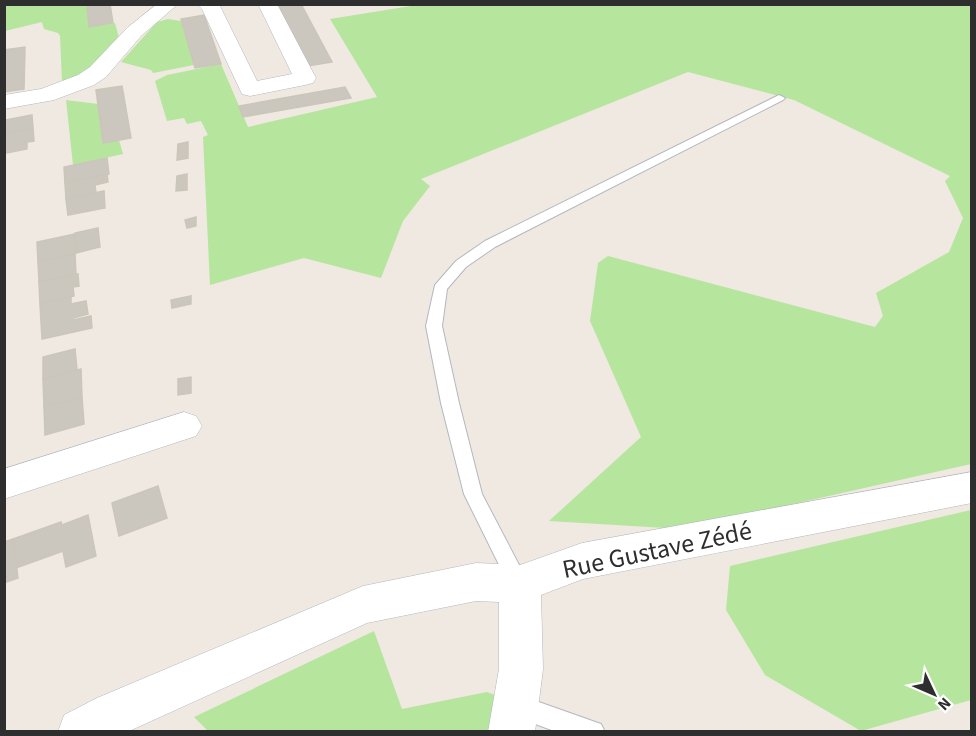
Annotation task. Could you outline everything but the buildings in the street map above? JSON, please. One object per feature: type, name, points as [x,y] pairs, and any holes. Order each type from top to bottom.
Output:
[{"type":"street","points":[[4,102],[46,95],[86,80],[98,72],[126,40],[169,4]]},
{"type":"street","points":[[206,4],[210,5],[250,89],[305,78],[267,4]]},
{"type":"street","points":[[4,484],[184,426]]},
{"type":"street","name":"Rue Gustave Zédé","points":[[65,732],[97,723],[363,605],[393,597],[476,582],[520,584],[582,561],[972,487]]},
{"type":"street","points":[[513,719],[521,669],[520,584]]},
{"type":"lane","points":[[520,584],[473,495],[434,326],[440,288],[461,264],[490,244],[779,98]]},
{"type":"lane","points":[[513,719],[593,732]]},
{"type":"green space","points":[[5,5],[113,5],[88,11],[90,27],[115,23],[119,38],[86,71],[71,80],[62,82],[58,33],[44,29],[42,22],[5,31]]},
{"type":"green space","points":[[417,5],[971,5],[971,464],[682,529],[549,521],[641,437],[590,321],[598,263],[608,256],[875,327],[883,316],[876,293],[949,252],[963,218],[945,181],[950,176],[794,100],[688,72],[421,179],[430,186],[403,221],[381,278],[304,258],[210,285],[203,137],[208,135],[201,121],[187,124],[184,118],[167,121],[155,81],[167,75],[221,64],[248,127],[377,97],[330,19]]},
{"type":"green space","points":[[168,19],[181,21],[194,65],[153,73],[151,70],[121,62],[157,22]]},
{"type":"green space","points":[[66,100],[98,104],[103,142],[119,140],[123,154],[73,165]]},
{"type":"green space","points":[[971,510],[971,700],[861,731],[765,675],[726,610],[730,566]]},
{"type":"green space","points":[[374,631],[402,709],[487,692],[495,695],[489,731],[209,732],[194,717]]}]
